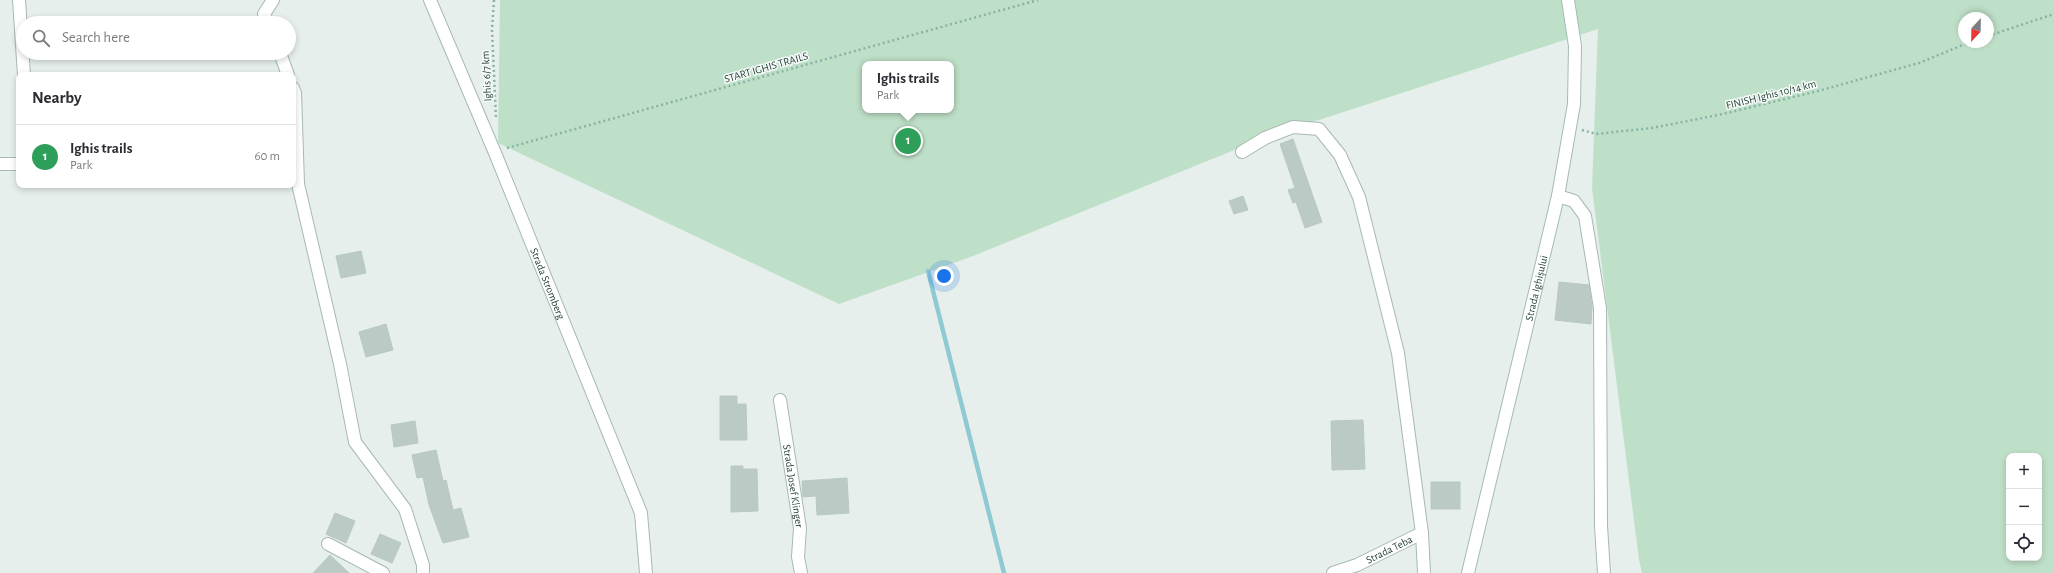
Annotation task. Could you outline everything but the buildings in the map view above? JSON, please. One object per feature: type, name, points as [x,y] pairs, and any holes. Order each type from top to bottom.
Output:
[{"type":"street","points":[[19,0],[20,16]]},
{"type":"street","points":[[265,16],[264,14],[273,0]]},
{"type":"street","name":"Strada Stromberg","points":[[430,0],[495,153],[641,513],[646,573]]},
{"type":"street","name":"Strada Ighișului","points":[[1468,573],[1558,196],[1574,104],[1575,46],[1568,0]]},
{"type":"street","points":[[23,60],[24,72]]},
{"type":"street","points":[[283,60],[287,72]]},
{"type":"street","points":[[296,123],[298,184],[340,364],[355,442],[405,509],[423,565],[423,573]]},
{"type":"street","points":[[1242,152],[1265,138],[1293,126],[1319,129],[1340,155],[1359,197],[1398,353],[1422,532],[1424,573]]},
{"type":"street","points":[[0,164],[16,164]]},
{"type":"street","points":[[1558,196],[1574,201],[1585,216],[1600,308],[1601,526],[1604,573]]},
{"type":"street","name":"Strada Josef Klinger","points":[[780,400],[800,528],[798,557],[801,573]]},
{"type":"street","name":"Strada Teba","points":[[1333,573],[1357,565],[1422,532]]},
{"type":"street","points":[[328,544],[383,573]]},
{"type":"path","name":"Ighis 6/7 km","points":[[494,0],[492,30],[496,121]]},
{"type":"path","name":"START IGHIS TRAILS","points":[[505,149],[1038,0]]},
{"type":"path","points":[[1994,34],[2054,14]]},
{"type":"path","name":"FINISH Ighis 10/14 km","points":[[1570,127],[1596,134],[1652,128],[1723,114],[1818,91],[1919,63],[1958,47]]},
{"type":"green space","points":[[500,0],[2054,0],[2054,573],[1642,573],[1639,560],[1592,188],[1598,29],[1264,138],[973,256],[839,304],[498,143]]},
{"type":"waterway","points":[[928,271],[1004,573]]},
{"type":"place","name":"Ighis trails","points":[[908,141]]}]
